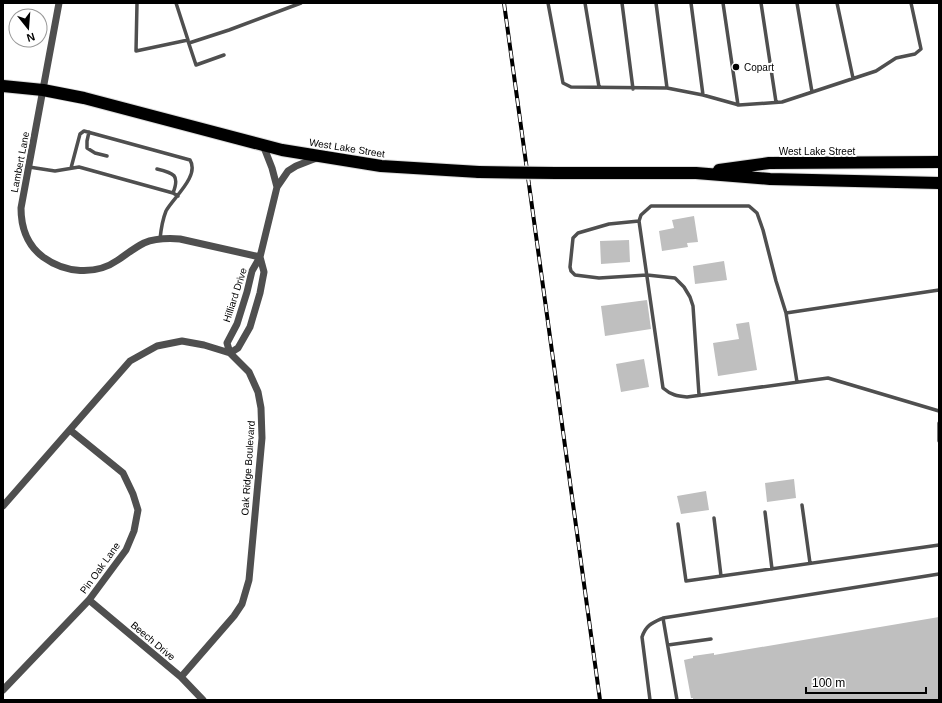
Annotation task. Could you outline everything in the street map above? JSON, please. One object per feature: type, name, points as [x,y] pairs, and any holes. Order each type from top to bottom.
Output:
[{"type":"highway","name":"West Lake Street","points":[[3,86],[43,90],[84,98],[263,145],[320,157],[381,166],[479,172],[696,173],[770,179],[939,183]]},
{"type":"highway","name":"West Lake Street","points":[[696,173],[769,163],[939,162]]},
{"type":"street","name":"Lambert Lane","points":[[59,3],[21,208],[21,221],[30,244],[48,261],[60,267],[86,271],[108,266],[144,243],[160,239],[180,239],[260,257]]},
{"type":"street","name":"Hilliard Drive","points":[[263,145],[272,168],[277,187]]},
{"type":"street","name":"Hilliard Drive","points":[[260,257],[264,272],[260,293],[250,327],[238,348],[230,353],[227,343],[239,319],[248,292],[252,271],[260,257],[277,187],[288,171],[296,166],[320,157]]},
{"type":"street","name":"Oak Ridge Boulevard","points":[[3,506],[130,361],[157,346],[182,341],[204,345],[230,353],[249,372],[258,392],[262,408],[262,438],[250,580],[242,604],[234,616],[181,677]]},
{"type":"street","name":"Pin Oak Lane","points":[[3,690],[89,600],[126,550],[134,530],[138,510],[134,494],[123,473],[70,430]]},
{"type":"street","name":"Beech Drive","points":[[89,600],[181,677],[203,700]]},
{"type":"lane","points":[[137,3],[136,51],[188,41],[229,30],[301,3]]},
{"type":"lane","points":[[176,3],[196,65],[224,55]]},
{"type":"lane","points":[[548,3],[563,83],[571,87],[632,89],[667,88],[703,95],[738,105],[782,102],[876,71],[896,58],[915,54],[921,49],[911,3]]},
{"type":"lane","points":[[585,3],[599,87]]},
{"type":"lane","points":[[622,3],[632,89]]},
{"type":"lane","points":[[656,3],[667,88]]},
{"type":"lane","points":[[691,3],[703,95]]},
{"type":"lane","points":[[723,3],[738,105]]},
{"type":"lane","points":[[761,3],[776,102]]},
{"type":"lane","points":[[797,3],[812,92]]},
{"type":"lane","points":[[837,3],[853,78]]},
{"type":"lane","points":[[71,168],[80,134],[84,131],[190,160],[193,164],[193,170],[178,196],[167,210],[161,224],[160,239]]},
{"type":"lane","points":[[89,132],[87,142],[88,148],[95,153],[107,156]]},
{"type":"lane","points":[[29,167],[55,171],[79,167],[173,193],[178,196]]},
{"type":"lane","points":[[157,169],[174,174],[177,184],[173,193]]},
{"type":"lane","points":[[797,382],[786,314],[757,213],[749,206],[651,206],[646,210],[641,215],[639,221],[663,388],[668,393],[677,396],[699,395],[828,378],[939,411]]},
{"type":"lane","points":[[639,221],[609,224],[578,233],[573,238],[570,266],[571,271],[575,275],[599,278],[647,275],[675,278],[690,296],[693,306],[699,395]]},
{"type":"lane","points":[[786,314],[939,290]]},
{"type":"lane","points":[[939,423],[939,441]]},
{"type":"lane","points":[[802,505],[810,563]]},
{"type":"lane","points":[[765,512],[772,569]]},
{"type":"lane","points":[[714,518],[721,576]]},
{"type":"lane","points":[[678,524],[686,580],[939,545]]},
{"type":"lane","points":[[650,700],[642,636],[645,629],[650,624],[663,618],[939,574]]},
{"type":"lane","points":[[663,618],[677,700]]},
{"type":"lane","points":[[668,645],[711,639]]},
{"type":"building","points":[[694,216],[698,242],[687,243],[688,247],[662,251],[659,231],[674,228],[672,220]]},
{"type":"building","points":[[629,240],[630,262],[601,264],[600,241]]},
{"type":"building","points":[[724,261],[727,280],[695,284],[693,266]]},
{"type":"building","points":[[647,300],[651,329],[605,336],[601,306]]},
{"type":"building","points":[[749,322],[757,370],[718,376],[713,343],[739,339],[736,324]]},
{"type":"building","points":[[644,359],[649,387],[621,392],[616,364]]},
{"type":"building","points":[[794,479],[796,498],[767,502],[765,483]]},
{"type":"building","points":[[706,491],[709,510],[681,514],[677,496]]},
{"type":"building","points":[[939,617],[939,700],[693,700],[693,698],[691,698],[684,660],[693,658],[693,656],[714,653],[714,655]]},
{"type":"railway","points":[[504,3],[600,700]]},
{"type":"place","name":"Copart","points":[[736,67]]}]
